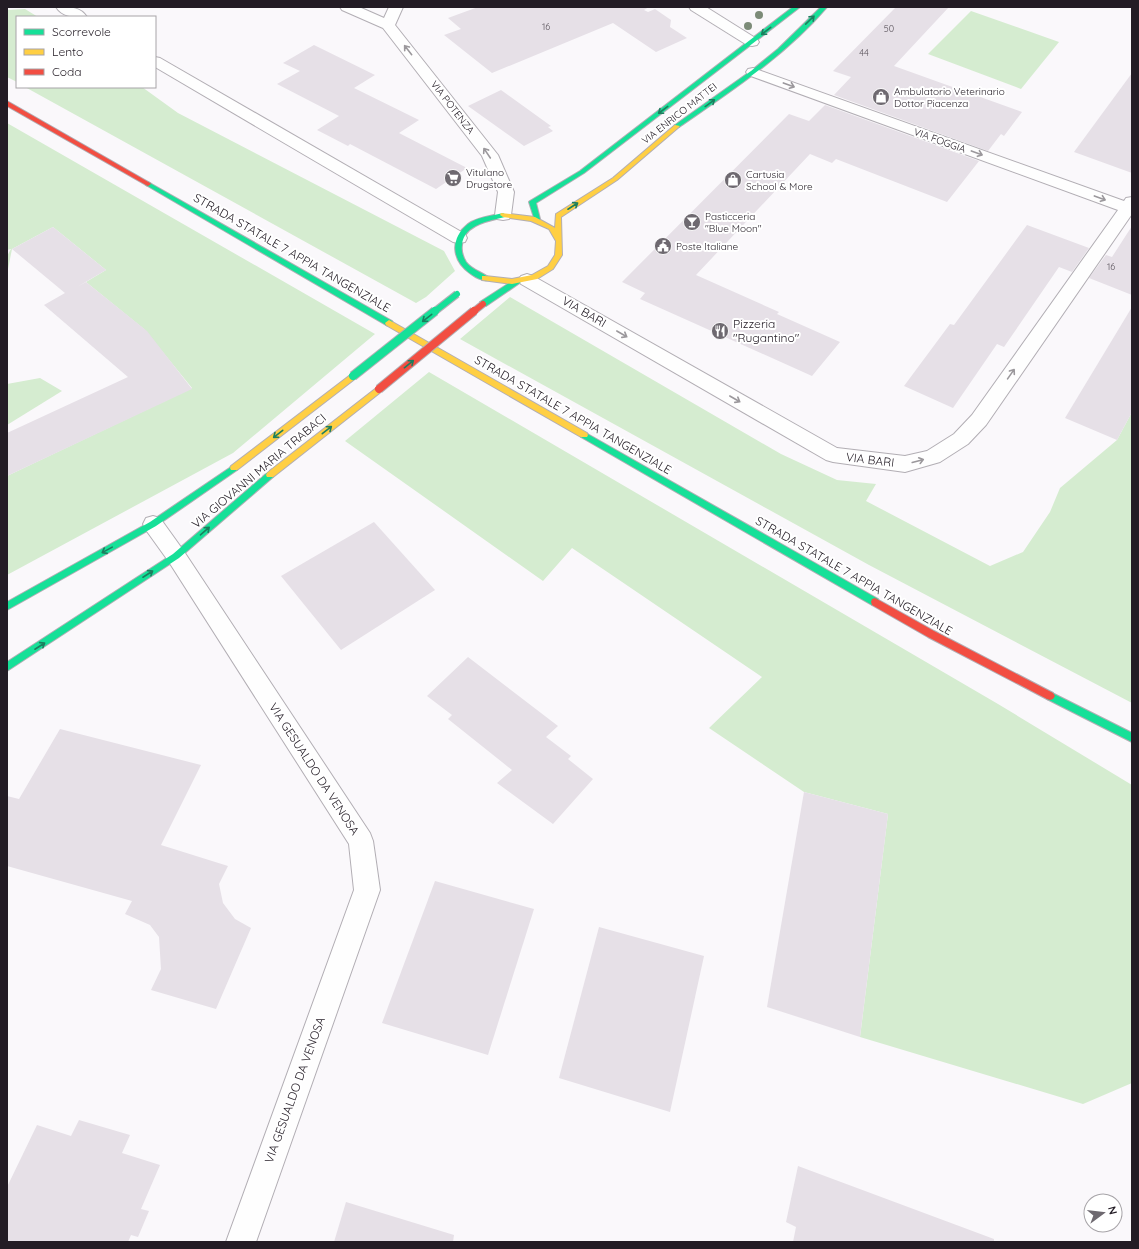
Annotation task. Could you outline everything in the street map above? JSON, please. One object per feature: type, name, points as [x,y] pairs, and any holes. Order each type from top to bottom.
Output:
[{"type":"main road","name":"VIA ENRICO MATTEI","points":[[537,219],[532,202],[582,172],[797,7]]},
{"type":"main road","name":"VIA ENRICO MATTEI","points":[[558,237],[558,216],[615,179],[673,129],[753,72],[780,50],[824,7]]},
{"type":"main road","name":"STRADA STATALE 7 APPIA TANGENZIALE","points":[[7,103],[931,634],[1132,738]]},
{"type":"main road","points":[[503,215],[520,215],[537,219],[550,227],[560,242],[561,249],[557,260],[549,269],[522,281],[497,282],[466,273],[457,250],[460,238],[471,225],[503,215]]},
{"type":"main road","name":"VIA GIOVANNI MARIA TRABACI","points":[[7,667],[176,556],[264,480],[483,304],[522,281]]},
{"type":"main road","name":"VIA GIOVANNI MARIA TRABACI","points":[[7,606],[153,524],[217,481],[353,376],[458,291]]},
{"type":"street","points":[[63,7],[78,16]]},
{"type":"street","points":[[347,7],[388,25],[396,7]]},
{"type":"street","points":[[696,7],[752,42]]},
{"type":"street","name":"VIA POTENZA","points":[[388,25],[490,155],[506,192],[503,215]]},
{"type":"street","points":[[156,62],[460,238]]},
{"type":"street","name":"VIA FOGGIA","points":[[753,72],[1130,205]]},
{"type":"street","name":"VIA BARI","points":[[522,281],[833,455],[905,464],[934,457],[961,440],[979,420],[1130,205]]},
{"type":"street","name":"VIA GESUALDO DA VENOSA","points":[[153,524],[176,556],[361,841],[367,890],[241,1242]]},
{"type":"green space","points":[[25,9],[36,16],[16,16],[16,82],[7,77],[7,10]]},
{"type":"green space","points":[[971,11],[1059,42],[1021,89],[928,54]]},
{"type":"green space","points":[[27,88],[143,88],[178,113],[444,251],[455,271],[426,297],[416,303]]},
{"type":"green space","points":[[7,123],[375,334],[233,453],[7,575],[7,476],[192,388],[144,329],[86,282],[106,270],[53,227],[12,249],[7,274],[7,256],[11,249],[7,250]]},
{"type":"green space","points":[[510,297],[781,454],[837,480],[876,484],[866,501],[990,566],[1023,552],[1050,512],[1060,488],[1117,440],[1132,412],[1132,703],[869,565],[460,339]]},
{"type":"green space","points":[[429,372],[998,704],[1132,785],[1132,1083],[1083,1104],[860,1037],[888,814],[804,792],[709,728],[762,677],[572,548],[543,581],[345,441]]},
{"type":"green space","points":[[40,378],[62,391],[7,425],[7,384]]},
{"type":"building","points":[[478,7],[649,7],[644,10],[648,12],[655,9],[671,20],[670,27],[687,38],[656,52],[613,23],[492,73],[444,35],[461,29],[448,18]]},
{"type":"building","points":[[896,7],[949,7],[894,66],[1022,112],[1004,136],[1001,134],[988,151],[834,95],[851,77],[833,71]]},
{"type":"building","points":[[314,45],[375,75],[354,88],[419,120],[399,133],[467,168],[436,189],[350,144],[348,146],[317,130],[339,116],[277,84],[300,71],[283,63]]},
{"type":"building","points":[[1132,73],[1132,173],[1074,152]]},
{"type":"building","points":[[501,90],[551,126],[548,127],[553,131],[524,146],[468,106]]},
{"type":"building","points":[[825,105],[979,161],[947,202],[836,159],[832,163],[810,154],[696,275],[779,312],[777,314],[840,342],[812,376],[640,299],[645,293],[622,282],[789,114],[809,121]]},
{"type":"building","points":[[1027,225],[1089,248],[1072,272],[1059,267],[1004,347],[997,344],[953,408],[904,386],[950,324],[954,325]]},
{"type":"building","points":[[1132,226],[1132,295],[1089,278],[1106,255],[1112,257]]},
{"type":"building","points":[[53,227],[106,270],[77,287],[86,282],[147,331],[192,389],[7,476],[7,433],[128,377],[44,305],[65,293],[12,249]]},
{"type":"building","points":[[1132,307],[1132,412],[1117,440],[1065,418]]},
{"type":"building","points":[[374,522],[435,590],[341,650],[281,576]]},
{"type":"building","points":[[468,657],[558,726],[546,737],[571,756],[568,759],[593,779],[553,824],[497,783],[512,770],[448,719],[452,715],[427,696]]},
{"type":"building","points":[[60,729],[201,765],[161,845],[228,866],[219,884],[223,903],[235,919],[251,928],[216,1009],[151,990],[161,969],[159,937],[150,925],[125,914],[132,901],[7,866],[7,796],[19,799]]},
{"type":"building","points":[[804,792],[888,814],[860,1037],[767,1007]]},
{"type":"building","points":[[435,881],[534,909],[488,1055],[382,1023]]},
{"type":"building","points":[[599,927],[704,956],[670,1112],[559,1078]]},
{"type":"building","points":[[79,1120],[130,1135],[122,1153],[160,1165],[141,1209],[149,1211],[138,1237],[131,1235],[128,1242],[7,1242],[7,1187],[37,1125],[71,1136]]},
{"type":"building","points":[[798,1166],[994,1239],[994,1242],[793,1242],[796,1227],[786,1222]]},
{"type":"building","points":[[346,1202],[454,1235],[453,1242],[334,1242]]},
{"type":"traffic: fast","points":[[537,219],[532,202],[582,172],[797,7]]},
{"type":"traffic: fast","points":[[677,126],[753,72],[780,50],[824,7]]},
{"type":"traffic: fast","points":[[148,184],[389,323]]},
{"type":"traffic: fast","points":[[485,278],[476,274],[463,263],[458,249],[459,241],[463,233],[470,226],[482,220],[503,215]]},
{"type":"traffic: fast","points":[[483,304],[517,282]]},
{"type":"traffic: fast","points":[[353,376],[457,294]]},
{"type":"traffic: fast","points":[[584,435],[875,602]]},
{"type":"traffic: fast","points":[[7,606],[153,524],[234,468]]},
{"type":"traffic: fast","points":[[7,667],[176,556],[270,475]]},
{"type":"traffic: fast","points":[[1050,696],[1132,738]]},
{"type":"traffic: slow","points":[[558,237],[558,216],[615,179],[677,126]]},
{"type":"traffic: slow","points":[[485,278],[512,282],[534,277],[550,268],[559,255],[559,241],[551,228],[532,219],[503,215]]},
{"type":"traffic: slow","points":[[389,323],[584,435]]},
{"type":"traffic: slow","points":[[234,468],[353,376]]},
{"type":"traffic: slow","points":[[270,475],[379,389]]},
{"type":"traffic: jam","points":[[7,103],[148,184]]},
{"type":"traffic: jam","points":[[379,389],[483,304]]},
{"type":"traffic: jam","points":[[875,602],[931,634],[1050,696]]},
{"type":"place","name":"Ambulatorio Veterinario Dottor Piacenza","points":[[881,97]]},
{"type":"place","name":"Vitulano Drugstore","points":[[453,178]]},
{"type":"place","name":"Cartusia School & More","points":[[733,180]]},
{"type":"place","name":"Pasticceria \"Blue Moon\"","points":[[692,222]]},
{"type":"place","name":"Poste Italiane","points":[[663,246]]},
{"type":"place","name":"Pizzeria \"Rugantino\"","points":[[720,331]]}]
